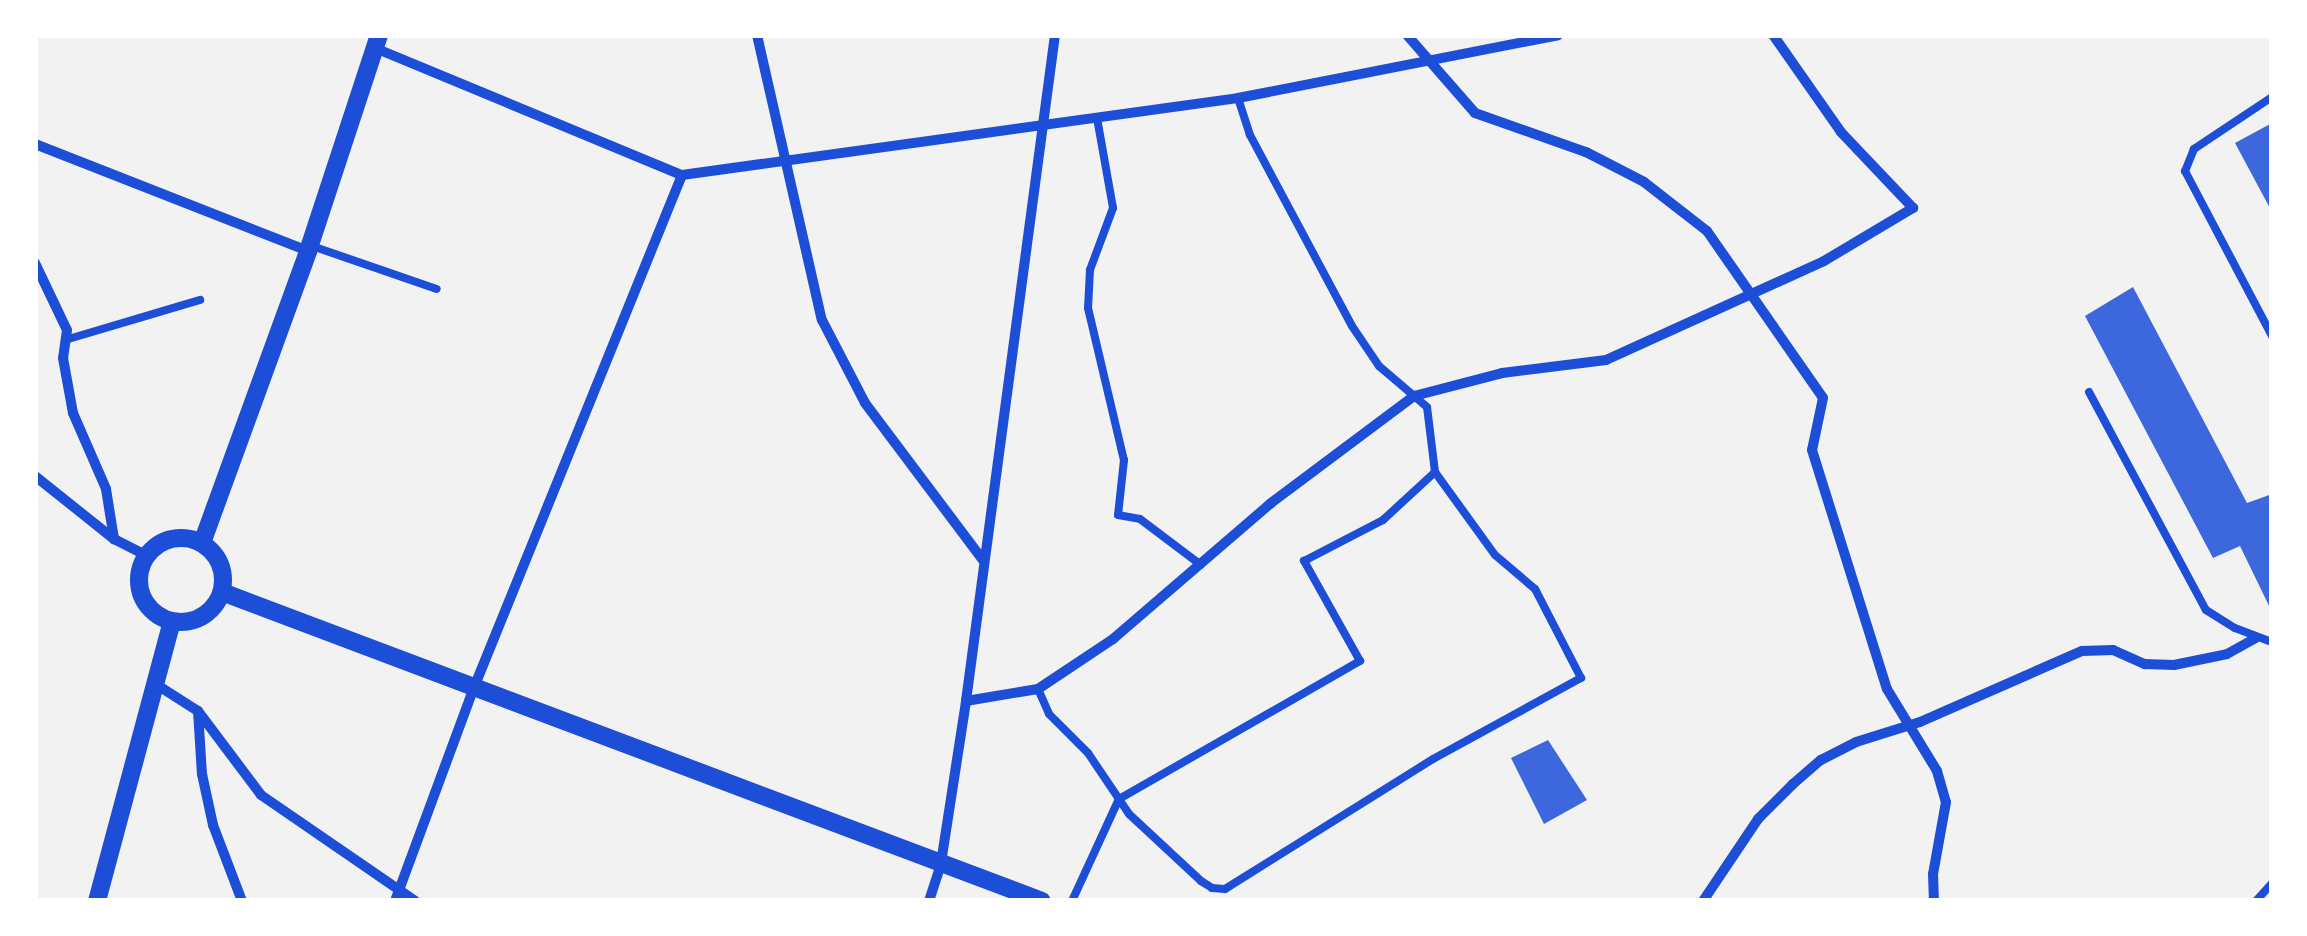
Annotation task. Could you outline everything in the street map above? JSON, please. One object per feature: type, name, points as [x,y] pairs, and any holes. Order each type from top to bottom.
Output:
[{"type":"street","points":[[757,35],[783,164],[822,320],[865,403],[983,560]]},
{"type":"street","points":[[928,901],[941,863],[966,701],[1055,35]]},
{"type":"street","points":[[1407,35],[1475,113],[1586,152],[1644,182],[1707,231],[1823,398],[1812,450],[1887,689],[1937,771],[1946,802],[1933,874],[1934,901]]},
{"type":"street","points":[[202,544],[377,41],[682,174],[783,164],[1238,98],[1558,35]]},
{"type":"street","points":[[966,701],[1038,688],[1142,618],[1271,503],[1414,396],[1502,373],[1606,360],[1824,261],[1913,208],[1841,132],[1773,35]]},
{"type":"street","points":[[35,144],[308,248]]},
{"type":"street","points":[[395,901],[475,686],[682,174]]},
{"type":"street","points":[[35,263],[67,330],[63,358],[73,414],[106,489],[114,539]]},
{"type":"street","points":[[35,476],[114,539],[147,556]]},
{"type":"street","points":[[176,538],[202,544],[221,564],[222,592],[206,616],[172,622],[153,612],[140,589],[147,556],[162,542],[176,538]]},
{"type":"street","points":[[222,592],[1042,901]]},
{"type":"street","points":[[98,901],[172,622]]},
{"type":"street","points":[[1703,901],[1758,819],[1821,760],[1905,724],[1920,722],[2082,651],[2113,650],[2145,664],[2174,666],[2228,654],[2256,638]]},
{"type":"street","points":[[154,683],[198,711],[262,795],[415,901]]},
{"type":"street","points":[[198,711],[202,774],[213,826],[242,901]]},
{"type":"lane","points":[[2272,97],[2194,149],[2186,170],[2272,336]]},
{"type":"lane","points":[[1038,688],[1048,714],[1088,752],[1129,814],[1201,881],[1212,888],[1225,888],[1433,759],[1581,678],[1534,589],[1495,556],[1436,472],[1428,407],[1378,366],[1352,326],[1250,135],[1238,98]]},
{"type":"lane","points":[[1097,118],[1113,208],[1090,270],[1088,308],[1124,460],[1118,514],[1140,519],[1201,565]]},
{"type":"lane","points":[[308,248],[437,289]]},
{"type":"lane","points":[[65,340],[200,300]]},
{"type":"lane","points":[[2090,392],[2206,610],[2256,638],[2272,642]]},
{"type":"lane","points":[[1072,901],[1119,798],[1360,661],[1304,561],[1384,520],[1436,472]]},
{"type":"lane","points":[[2256,901],[2272,883]]},
{"type":"building","points":[[2272,123],[2272,212],[2235,143]]},
{"type":"building","points":[[2133,287],[2247,503],[2272,494],[2272,612],[2240,546],[2213,558],[2085,316]]},
{"type":"building","points":[[1548,740],[1587,800],[1544,824],[1511,758]]}]
